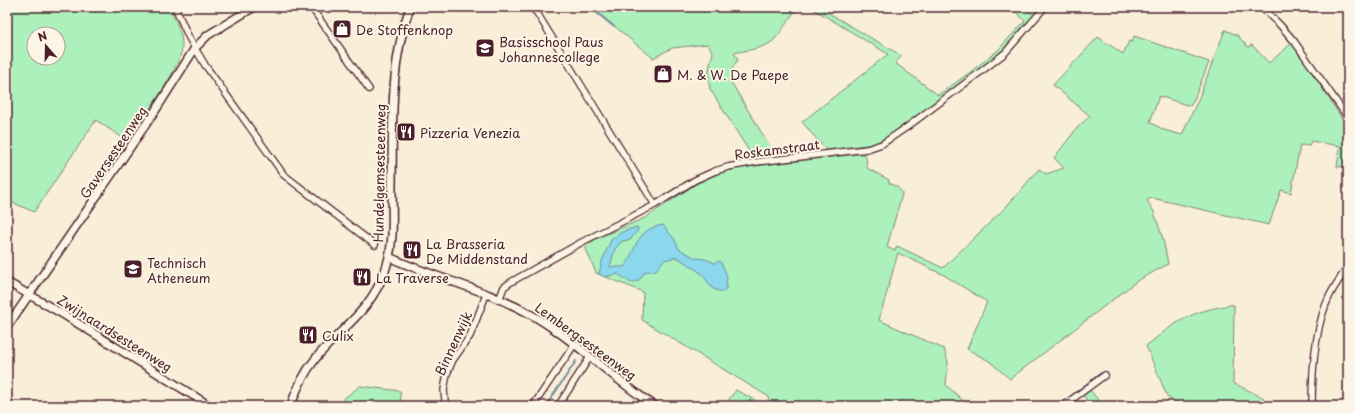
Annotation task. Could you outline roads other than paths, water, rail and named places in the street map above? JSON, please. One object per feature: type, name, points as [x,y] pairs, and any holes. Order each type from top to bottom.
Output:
[{"type":"street","points":[[175,7],[195,48],[225,94],[284,175],[375,245]]},
{"type":"street","name":"Gaversesteenweg","points":[[7,327],[155,111],[195,48],[208,35],[254,7]]},
{"type":"street","points":[[311,7],[369,89]]},
{"type":"street","name":"Hundelgemsesteenweg","points":[[291,406],[298,387],[312,364],[324,349],[358,316],[370,300],[385,271],[389,257],[392,234],[394,82],[398,48],[410,7]]},
{"type":"street","points":[[531,7],[538,13],[655,205]]},
{"type":"street","name":"Roskamstraat","points":[[499,300],[504,287],[511,282],[582,242],[655,205],[695,180],[715,171],[756,162],[867,149],[882,144],[907,127],[1005,53],[1045,7]]},
{"type":"street","points":[[1261,7],[1280,24],[1294,41],[1348,118]]},
{"type":"street","name":"Lembergsesteenweg","points":[[389,257],[499,300],[530,314],[590,357],[651,405]]},
{"type":"street","points":[[1312,406],[1317,343],[1322,318],[1331,294],[1348,266]]},
{"type":"street","name":"Zwijnaardsesteenweg","points":[[7,282],[66,316],[210,406]]},
{"type":"street","name":"Binnenwijk","points":[[446,401],[444,390],[447,374],[454,360],[470,336],[486,295]]},
{"type":"street","points":[[533,406],[574,345]]},
{"type":"street","points":[[558,406],[590,357]]},
{"type":"street","points":[[1063,406],[1105,375]]},
{"type":"water","points":[[663,225],[675,240],[679,249],[696,258],[705,259],[715,263],[718,261],[721,262],[727,276],[726,289],[723,292],[713,289],[701,273],[677,257],[664,260],[656,270],[645,272],[639,280],[631,283],[618,274],[604,277],[599,274],[602,261],[611,240],[622,232],[636,227],[638,228],[630,240],[622,241],[615,249],[610,267],[623,267],[626,265],[643,234],[654,227]]},
{"type":"waterway","points":[[590,7],[613,26]]},
{"type":"waterway","points":[[546,406],[576,361]]},
{"type":"waterway","points":[[1058,406],[1101,373]]},
{"type":"place","name":"De Stoffenknop","points":[[342,29]]},
{"type":"place","name":"Basisschool Paus Johannescollege","points":[[485,48]]},
{"type":"place","name":"M. & W. De Paepe","points":[[663,74]]},
{"type":"place","name":"Pizzeria Venezia","points":[[406,132]]},
{"type":"place","name":"La Brasseria De Middenstand","points":[[412,250]]},
{"type":"place","name":"Technisch Atheneum","points":[[133,269]]},
{"type":"place","name":"La Traverse","points":[[362,277]]},
{"type":"place","name":"Culix","points":[[308,335]]}]
